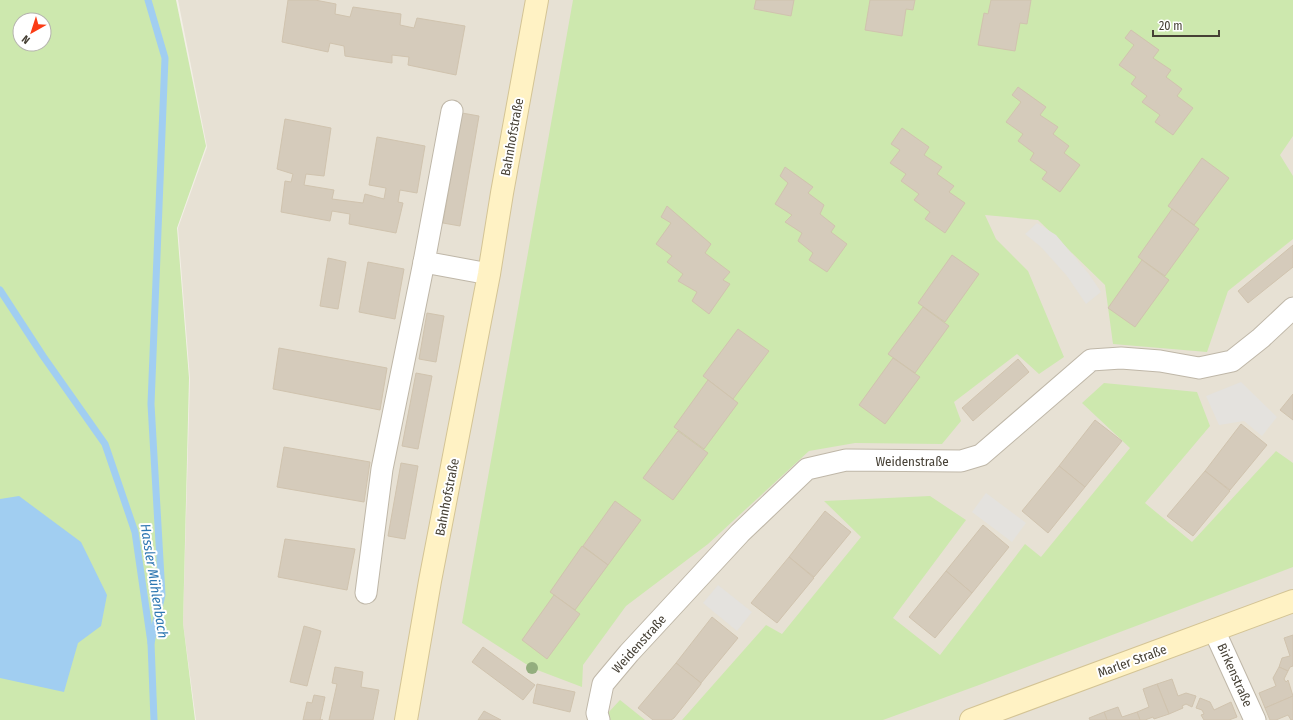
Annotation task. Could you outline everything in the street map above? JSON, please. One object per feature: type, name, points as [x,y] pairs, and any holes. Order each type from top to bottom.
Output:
[{"type":"street","name":"Bahnhofstraße","points":[[406,720],[430,581],[489,274],[537,0]]},
{"type":"street","points":[[366,593],[382,470],[424,262],[452,110]]},
{"type":"street","points":[[424,262],[489,274]]},
{"type":"street","name":"Weidenstraße","points":[[599,720],[597,713],[603,684],[629,653],[740,533],[807,469],[846,460],[961,461],[981,455],[1091,360],[1121,358],[1160,361],[1199,368],[1232,361],[1261,338],[1293,308]]},
{"type":"street","name":"Marler Straße","points":[[971,720],[1293,601]]},
{"type":"street","name":"Birkenstraße","points":[[1214,630],[1255,720]]},
{"type":"shaded area","points":[[178,0],[1293,0],[1293,720],[196,720],[183,623],[190,379],[178,228],[207,147]]},
{"type":"shaded area","points":[[1037,223],[1056,235],[1089,274],[1101,292],[1086,304],[1067,276],[1041,247],[1025,234]]},
{"type":"shaded area","points":[[1241,382],[1277,417],[1262,436],[1244,421],[1219,425],[1206,396]]},
{"type":"shaded area","points":[[986,493],[1026,523],[1012,542],[972,512]]},
{"type":"shaded area","points":[[718,585],[752,612],[737,631],[703,603]]},
{"type":"green space","points":[[0,0],[176,0],[206,146],[177,228],[189,378],[183,623],[195,720],[0,720]]},
{"type":"green space","points":[[573,0],[1293,0],[1293,136],[1280,155],[1293,176],[1293,239],[1228,291],[1207,352],[1113,344],[1105,285],[1038,220],[985,215],[996,239],[1028,271],[1064,357],[1039,374],[1017,354],[954,402],[961,421],[942,444],[855,443],[809,451],[708,544],[626,606],[583,665],[582,687],[532,668],[462,623]]},
{"type":"green space","points":[[1104,383],[1197,392],[1210,426],[1145,503],[1192,542],[1276,451],[1293,463],[1293,567],[883,720],[682,720],[766,625],[782,634],[861,537],[824,501],[930,496],[966,520],[893,618],[940,655],[1025,544],[1041,557],[1130,448],[1082,403]]},
{"type":"green space","points":[[620,700],[645,720],[610,720],[608,713]]},
{"type":"water","points":[[19,496],[81,542],[107,595],[101,626],[78,643],[64,692],[0,678],[0,499]]},
{"type":"building","points":[[288,0],[315,0],[336,4],[335,14],[350,17],[353,7],[401,14],[400,25],[414,28],[417,18],[465,26],[456,75],[408,65],[409,57],[392,55],[392,63],[345,56],[344,46],[330,43],[328,52],[282,42]]},
{"type":"building","points":[[756,0],[794,0],[791,16],[754,9]]},
{"type":"building","points":[[870,0],[915,0],[913,10],[906,9],[902,36],[865,30]]},
{"type":"building","points":[[991,0],[1031,0],[1027,24],[1020,23],[1015,51],[978,45],[984,13],[988,14]]},
{"type":"building","points":[[1131,30],[1159,50],[1153,58],[1171,70],[1166,77],[1182,89],[1177,96],[1193,108],[1173,135],[1155,122],[1160,115],[1142,102],[1147,96],[1131,84],[1136,77],[1119,65],[1134,45],[1125,38]]},
{"type":"building","points":[[1018,87],[1046,107],[1040,115],[1058,127],[1053,134],[1069,146],[1064,153],[1080,165],[1060,192],[1042,179],[1047,172],[1030,160],[1034,153],[1018,141],[1023,134],[1006,122],[1021,102],[1012,95]]},
{"type":"building","points":[[462,113],[479,116],[460,226],[443,223]]},
{"type":"building","points":[[285,119],[331,128],[324,176],[306,174],[304,185],[334,190],[332,199],[363,203],[365,194],[384,199],[386,188],[369,185],[377,137],[425,146],[417,193],[400,190],[398,202],[403,203],[396,233],[349,224],[350,214],[332,211],[330,221],[281,212],[285,181],[291,182],[293,174],[277,169]]},
{"type":"building","points":[[902,128],[929,147],[924,155],[942,167],[937,174],[954,186],[949,192],[965,203],[945,233],[925,219],[930,212],[914,200],[919,194],[901,181],[906,174],[890,163],[900,150],[891,144]]},
{"type":"building","points":[[1202,158],[1229,178],[1194,225],[1168,206]]},
{"type":"building","points":[[785,167],[813,187],[808,193],[824,205],[820,214],[835,226],[831,232],[847,244],[827,272],[809,260],[813,253],[798,241],[802,233],[785,222],[792,215],[775,204],[788,183],[780,176]]},
{"type":"building","points":[[667,206],[711,244],[705,253],[730,272],[723,280],[730,284],[709,314],[692,301],[697,292],[678,281],[683,274],[667,262],[672,256],[656,244],[671,223],[661,217]]},
{"type":"building","points":[[1172,209],[1199,229],[1165,276],[1138,257]]},
{"type":"building","points":[[1293,245],[1293,267],[1248,303],[1238,291]]},
{"type":"building","points":[[952,255],[979,274],[945,322],[918,303]]},
{"type":"building","points":[[328,258],[346,262],[338,309],[320,306]]},
{"type":"building","points":[[1142,260],[1169,280],[1135,327],[1108,308]]},
{"type":"building","points":[[368,262],[404,269],[395,319],[359,312]]},
{"type":"building","points":[[923,307],[949,326],[915,373],[888,354]]},
{"type":"building","points":[[427,313],[444,316],[436,362],[419,359]]},
{"type":"building","points":[[738,329],[769,351],[733,399],[703,376]]},
{"type":"building","points":[[279,348],[387,368],[380,410],[273,389]]},
{"type":"building","points":[[893,358],[920,377],[885,424],[859,405]]},
{"type":"building","points":[[1018,359],[1029,372],[973,421],[962,408]]},
{"type":"building","points":[[416,373],[432,376],[418,449],[402,446]]},
{"type":"building","points":[[708,380],[738,403],[704,449],[674,427]]},
{"type":"building","points":[[1293,394],[1293,420],[1280,410]]},
{"type":"building","points":[[1095,420],[1122,441],[1085,487],[1059,466]]},
{"type":"building","points":[[1241,424],[1267,445],[1230,490],[1205,471]]},
{"type":"building","points":[[678,431],[708,453],[673,500],[643,478]]},
{"type":"building","points":[[284,447],[370,462],[364,502],[277,487]]},
{"type":"building","points":[[401,463],[418,466],[405,539],[388,536]]},
{"type":"building","points":[[1059,466],[1085,487],[1048,533],[1022,511]]},
{"type":"building","points":[[1205,471],[1230,491],[1193,536],[1167,516]]},
{"type":"building","points":[[615,501],[641,520],[608,565],[583,546]]},
{"type":"building","points":[[825,511],[851,532],[814,577],[789,557]]},
{"type":"building","points":[[983,525],[1009,547],[972,593],[946,571]]},
{"type":"building","points":[[285,539],[355,549],[347,590],[278,577]]},
{"type":"building","points":[[582,546],[608,565],[575,610],[550,592]]},
{"type":"building","points":[[789,557],[814,578],[777,623],[751,603]]},
{"type":"building","points":[[946,571],[972,593],[935,638],[909,617]]},
{"type":"building","points":[[554,595],[580,614],[547,659],[522,640]]},
{"type":"building","points":[[712,617],[738,638],[701,683],[676,663]]},
{"type":"building","points":[[304,626],[321,631],[307,686],[290,682]]},
{"type":"building","points":[[1293,635],[1293,666],[1290,667],[1288,671],[1279,667],[1282,658],[1290,656],[1284,638]]},
{"type":"building","points":[[483,647],[535,685],[523,700],[472,662]]},
{"type":"building","points":[[676,663],[701,684],[674,718],[671,720],[653,720],[638,708]]},
{"type":"building","points":[[335,667],[363,672],[361,687],[379,690],[373,720],[329,720],[337,684],[332,683]]},
{"type":"building","points":[[1279,667],[1288,671],[1284,679],[1286,682],[1288,680],[1293,696],[1265,708],[1259,693],[1276,686],[1273,678]]},
{"type":"building","points":[[1172,679],[1178,696],[1186,693],[1196,696],[1192,707],[1186,704],[1182,706],[1183,708],[1169,714],[1157,684]]},
{"type":"building","points":[[537,684],[575,692],[570,712],[533,703]]},
{"type":"building","points":[[1157,684],[1169,714],[1154,719],[1153,717],[1140,720],[1137,712],[1149,707],[1143,689]]},
{"type":"building","points":[[314,695],[325,697],[320,720],[303,720],[307,702],[312,703]]},
{"type":"building","points":[[1293,696],[1293,720],[1291,720],[1288,715],[1276,720],[1270,720],[1265,708]]},
{"type":"building","points":[[1200,698],[1210,702],[1214,710],[1231,702],[1237,717],[1229,720],[1204,720],[1201,715],[1204,714],[1202,710],[1196,708]]},
{"type":"building","points":[[1118,707],[1122,717],[1137,712],[1140,720],[1107,720],[1104,712]]},
{"type":"building","points":[[484,711],[501,720],[478,720]]},
{"type":"building","points":[[1104,712],[1107,720],[1090,720],[1089,718]]},
{"type":"waterway","points":[[148,0],[165,58],[151,404],[162,595],[151,643]]},
{"type":"waterway","name":"Hassler Mühlenbach","points":[[0,290],[43,356],[105,444],[135,532],[151,643],[154,720]]}]
